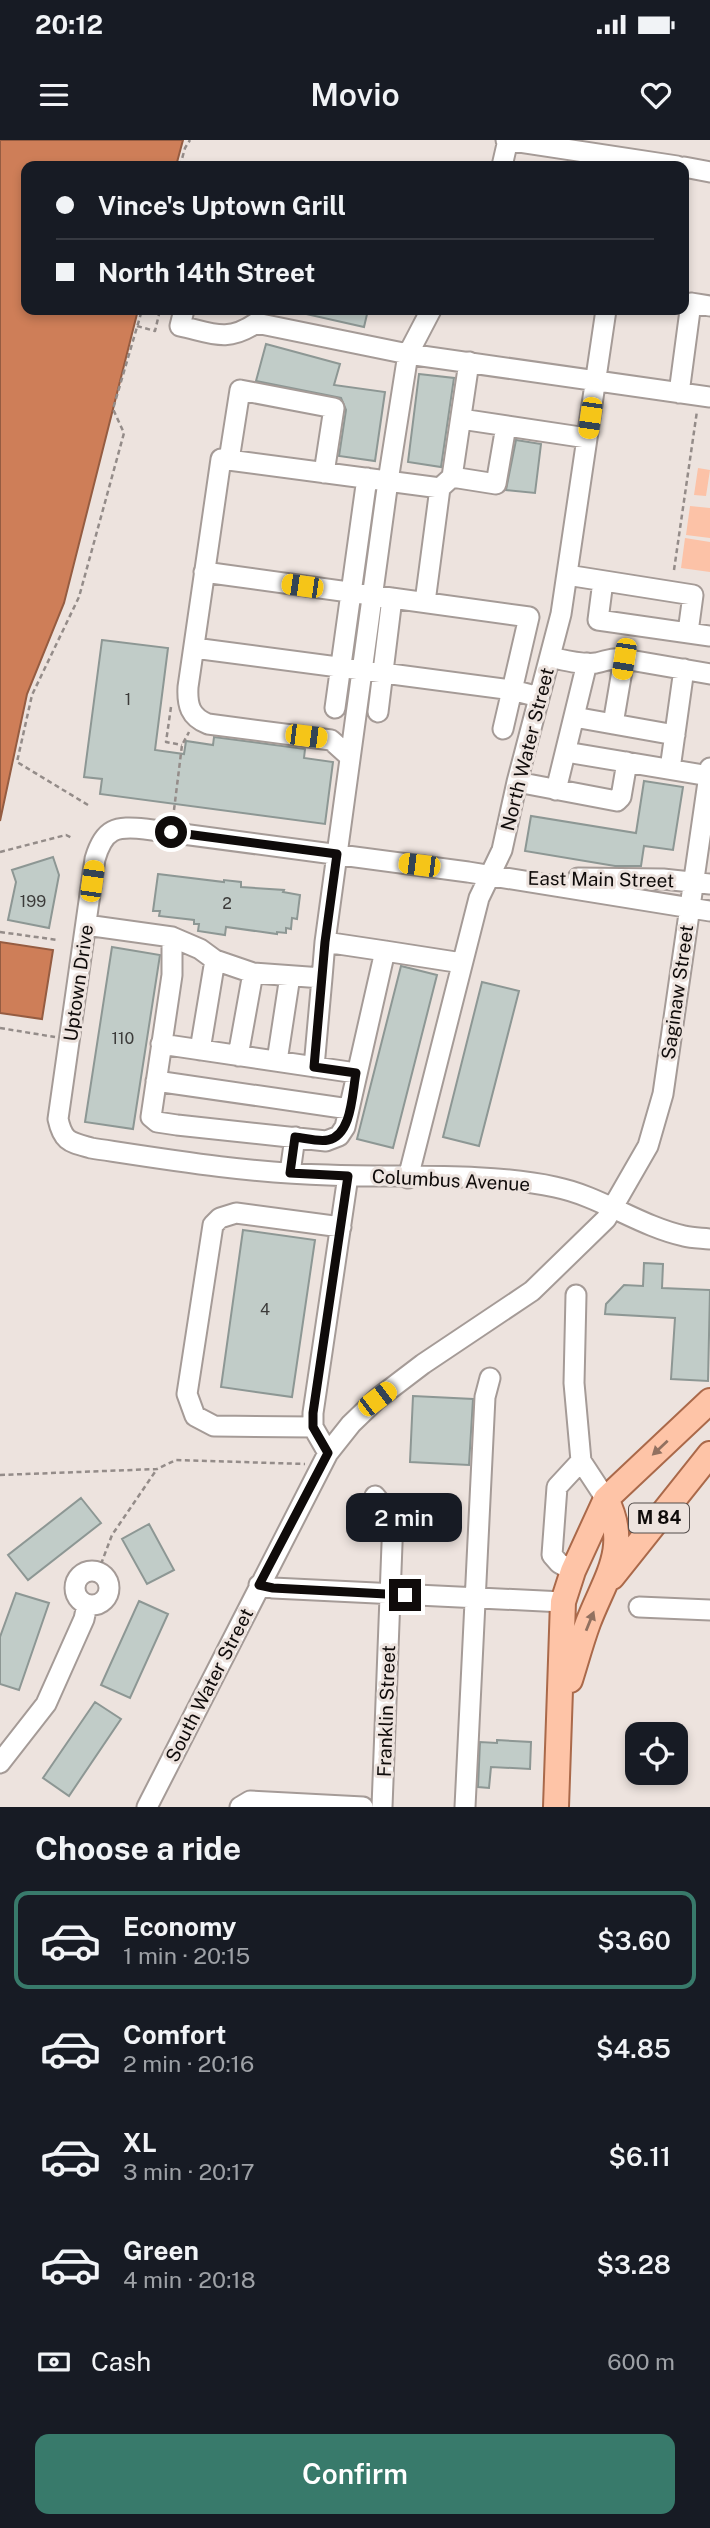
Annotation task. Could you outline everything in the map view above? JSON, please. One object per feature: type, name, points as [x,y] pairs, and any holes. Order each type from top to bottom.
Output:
[{"type":"main road","name":"M 84","points":[[556,1807],[563,1602],[573,1571],[606,1499],[710,1401]]},
{"type":"main road","name":"M 84","points":[[561,1707],[589,1621],[607,1583],[710,1454]]},
{"type":"main road","points":[[606,1499],[615,1517],[618,1535],[607,1583]]},
{"type":"street","points":[[503,161],[507,140],[629,155],[655,161]]},
{"type":"street","points":[[689,168],[710,172]]},
{"type":"street","points":[[679,393],[691,303],[710,306]]},
{"type":"street","points":[[183,315],[180,326],[225,336],[240,334],[252,316],[408,354],[679,393],[704,404]]},
{"type":"street","points":[[314,1067],[325,942],[388,481],[408,354],[428,315]]},
{"type":"street","name":"North Water Street","points":[[408,1178],[479,898],[502,850],[561,614],[605,315]]},
{"type":"street","points":[[425,602],[446,482],[461,419],[469,362]]},
{"type":"street","points":[[229,460],[240,390],[334,408],[324,472]]},
{"type":"street","points":[[461,419],[587,438]]},
{"type":"street","points":[[350,757],[331,740],[208,724],[197,720],[191,712],[188,701],[194,648],[221,459],[388,481],[496,484],[506,426]]},
{"type":"street","points":[[335,708],[367,478]]},
{"type":"street","points":[[205,572],[529,617],[503,729]]},
{"type":"street","points":[[567,575],[693,595],[688,632]]},
{"type":"street","points":[[603,581],[598,620],[710,636]]},
{"type":"street","points":[[378,712],[392,598]]},
{"type":"street","points":[[194,648],[512,690],[540,697]]},
{"type":"street","points":[[550,657],[587,663],[596,663],[609,657],[710,674]]},
{"type":"street","points":[[613,724],[624,659]]},
{"type":"street","points":[[556,790],[587,663]]},
{"type":"street","points":[[670,769],[684,669]]},
{"type":"street","points":[[574,717],[675,735]]},
{"type":"street","points":[[566,752],[670,769],[709,772]]},
{"type":"street","points":[[517,782],[617,802],[621,797],[627,762]]},
{"type":"street","name":"Saginaw Street","points":[[615,1207],[648,1146],[663,1094],[688,908],[701,883],[709,772]]},
{"type":"street","name":"East Main Street","points":[[106,835],[125,827],[490,875],[710,911]]},
{"type":"street","name":"Uptown Drive","points":[[62,1135],[58,1119],[95,859],[106,835]]},
{"type":"street","name":"East Main Street","points":[[510,878],[701,883]]},
{"type":"street","points":[[86,925],[172,937],[200,949],[215,960],[253,973],[322,978]]},
{"type":"street","points":[[172,937],[172,975],[151,1116],[157,1122],[326,1141],[339,1136],[345,1127],[385,951]]},
{"type":"street","points":[[325,942],[462,963]]},
{"type":"street","points":[[200,1050],[215,960]]},
{"type":"street","points":[[238,1056],[253,973]]},
{"type":"street","points":[[277,1061],[290,976]]},
{"type":"street","points":[[162,1044],[356,1073]]},
{"type":"street","points":[[156,1081],[349,1109]]},
{"type":"street","name":"Columbus Avenue","points":[[62,1135],[72,1143],[91,1148],[250,1171],[510,1181],[556,1187],[615,1207],[682,1236],[710,1239]]},
{"type":"street","points":[[290,1173],[295,1137]]},
{"type":"street","points":[[328,1453],[313,1427],[348,1176]]},
{"type":"street","name":"South Water Street","points":[[147,1807],[328,1453],[351,1424],[377,1399],[423,1364],[533,1291],[615,1207]]},
{"type":"street","points":[[313,1427],[214,1426],[195,1416],[187,1394],[213,1225],[220,1218],[236,1213],[341,1227]]},
{"type":"street","points":[[576,1295],[573,1383],[581,1461],[606,1499]]},
{"type":"street","points":[[465,1807],[485,1397],[490,1378]]},
{"type":"street","points":[[573,1571],[552,1556],[555,1506],[557,1487],[581,1461]]},
{"type":"street","name":"Franklin Street","points":[[374,1496],[393,1518],[382,1807]]},
{"type":"street","points":[[0,1763],[46,1704],[84,1619],[87,1605],[104,1601],[109,1591],[107,1579],[98,1572]]},
{"type":"street","points":[[259,1585],[273,1588],[563,1602]]},
{"type":"street","points":[[639,1607],[710,1610]]},
{"type":"street","points":[[240,1807],[250,1801],[363,1807]]},
{"type":"path","points":[[181,161],[190,140]]},
{"type":"path","points":[[88,806],[18,762],[32,695],[79,597],[124,433],[113,409],[141,315]]},
{"type":"path","points":[[137,327],[155,331],[159,315]]},
{"type":"path","points":[[674,570],[704,404]]},
{"type":"path","points":[[171,707],[166,743],[182,745]]},
{"type":"path","points":[[173,810],[182,745],[190,730]]},
{"type":"path","points":[[0,852],[66,835],[72,838]]},
{"type":"path","points":[[0,932],[58,940]]},
{"type":"path","points":[[0,1028],[46,1035]]},
{"type":"path","points":[[0,1475],[157,1469],[176,1460],[305,1464]]},
{"type":"path","points":[[98,1572],[112,1535],[157,1469]]},
{"type":"shaded area","points":[[0,140],[183,140],[177,161],[21,161],[21,315],[137,315],[64,603],[27,694],[0,821]]},
{"type":"shaded area","points":[[698,468],[710,470],[706,496],[694,495]]},
{"type":"shaded area","points":[[690,506],[710,508],[710,538],[686,535]]},
{"type":"shaded area","points":[[685,538],[710,542],[710,572],[681,568]]},
{"type":"shaded area","points":[[0,942],[53,950],[42,1019],[0,1013]]},
{"type":"building","points":[[310,315],[367,315],[364,327]]},
{"type":"building","points":[[266,344],[340,364],[334,385],[385,392],[375,461],[339,456],[346,410],[341,398],[256,381]]},
{"type":"building","points":[[419,374],[454,378],[441,467],[408,462]]},
{"type":"building","points":[[516,440],[541,444],[535,493],[506,490]]},
{"type":"building","points":[[102,640],[168,648],[155,750],[184,754],[186,741],[213,745],[214,737],[305,749],[304,758],[333,762],[325,824],[100,794],[102,779],[84,777]]},
{"type":"building","points":[[644,781],[683,787],[673,850],[644,846],[641,866],[615,866],[525,851],[531,816],[636,833]]},
{"type":"building","points":[[53,857],[59,875],[49,928],[8,920],[16,882],[12,870]]},
{"type":"building","points":[[158,874],[241,882],[241,887],[284,890],[283,892],[300,895],[297,919],[292,918],[291,929],[286,928],[286,933],[226,927],[225,935],[198,931],[199,924],[194,924],[194,920],[159,916],[160,911],[153,911]]},
{"type":"building","points":[[112,947],[160,955],[133,1129],[85,1122]]},
{"type":"building","points":[[401,966],[437,975],[393,1148],[357,1139]]},
{"type":"building","points":[[482,982],[519,991],[479,1146],[443,1137]]},
{"type":"building","points":[[243,1230],[315,1240],[292,1397],[221,1387]]},
{"type":"building","points":[[644,1263],[663,1264],[662,1288],[710,1290],[708,1381],[671,1379],[675,1318],[605,1314],[606,1304],[624,1285],[643,1286]]},
{"type":"building","points":[[413,1396],[473,1399],[469,1465],[410,1462]]},
{"type":"building","points":[[81,1498],[101,1523],[28,1580],[8,1555]]},
{"type":"building","points":[[149,1524],[174,1570],[147,1584],[122,1539]]},
{"type":"building","points":[[16,1593],[49,1603],[19,1690],[0,1684],[0,1637]]},
{"type":"building","points":[[139,1601],[168,1614],[130,1698],[101,1685]]},
{"type":"building","points":[[95,1702],[121,1719],[69,1796],[43,1778]]},
{"type":"building","points":[[497,1740],[531,1742],[530,1769],[491,1767],[489,1788],[478,1787],[480,1742],[497,1743]]},
{"type":"route","points":[[171,832],[337,854],[325,942],[314,1067],[356,1073],[345,1127],[339,1136],[326,1141],[295,1137],[290,1173],[348,1176],[313,1413],[313,1427],[328,1453],[259,1585],[405,1595]]}]
